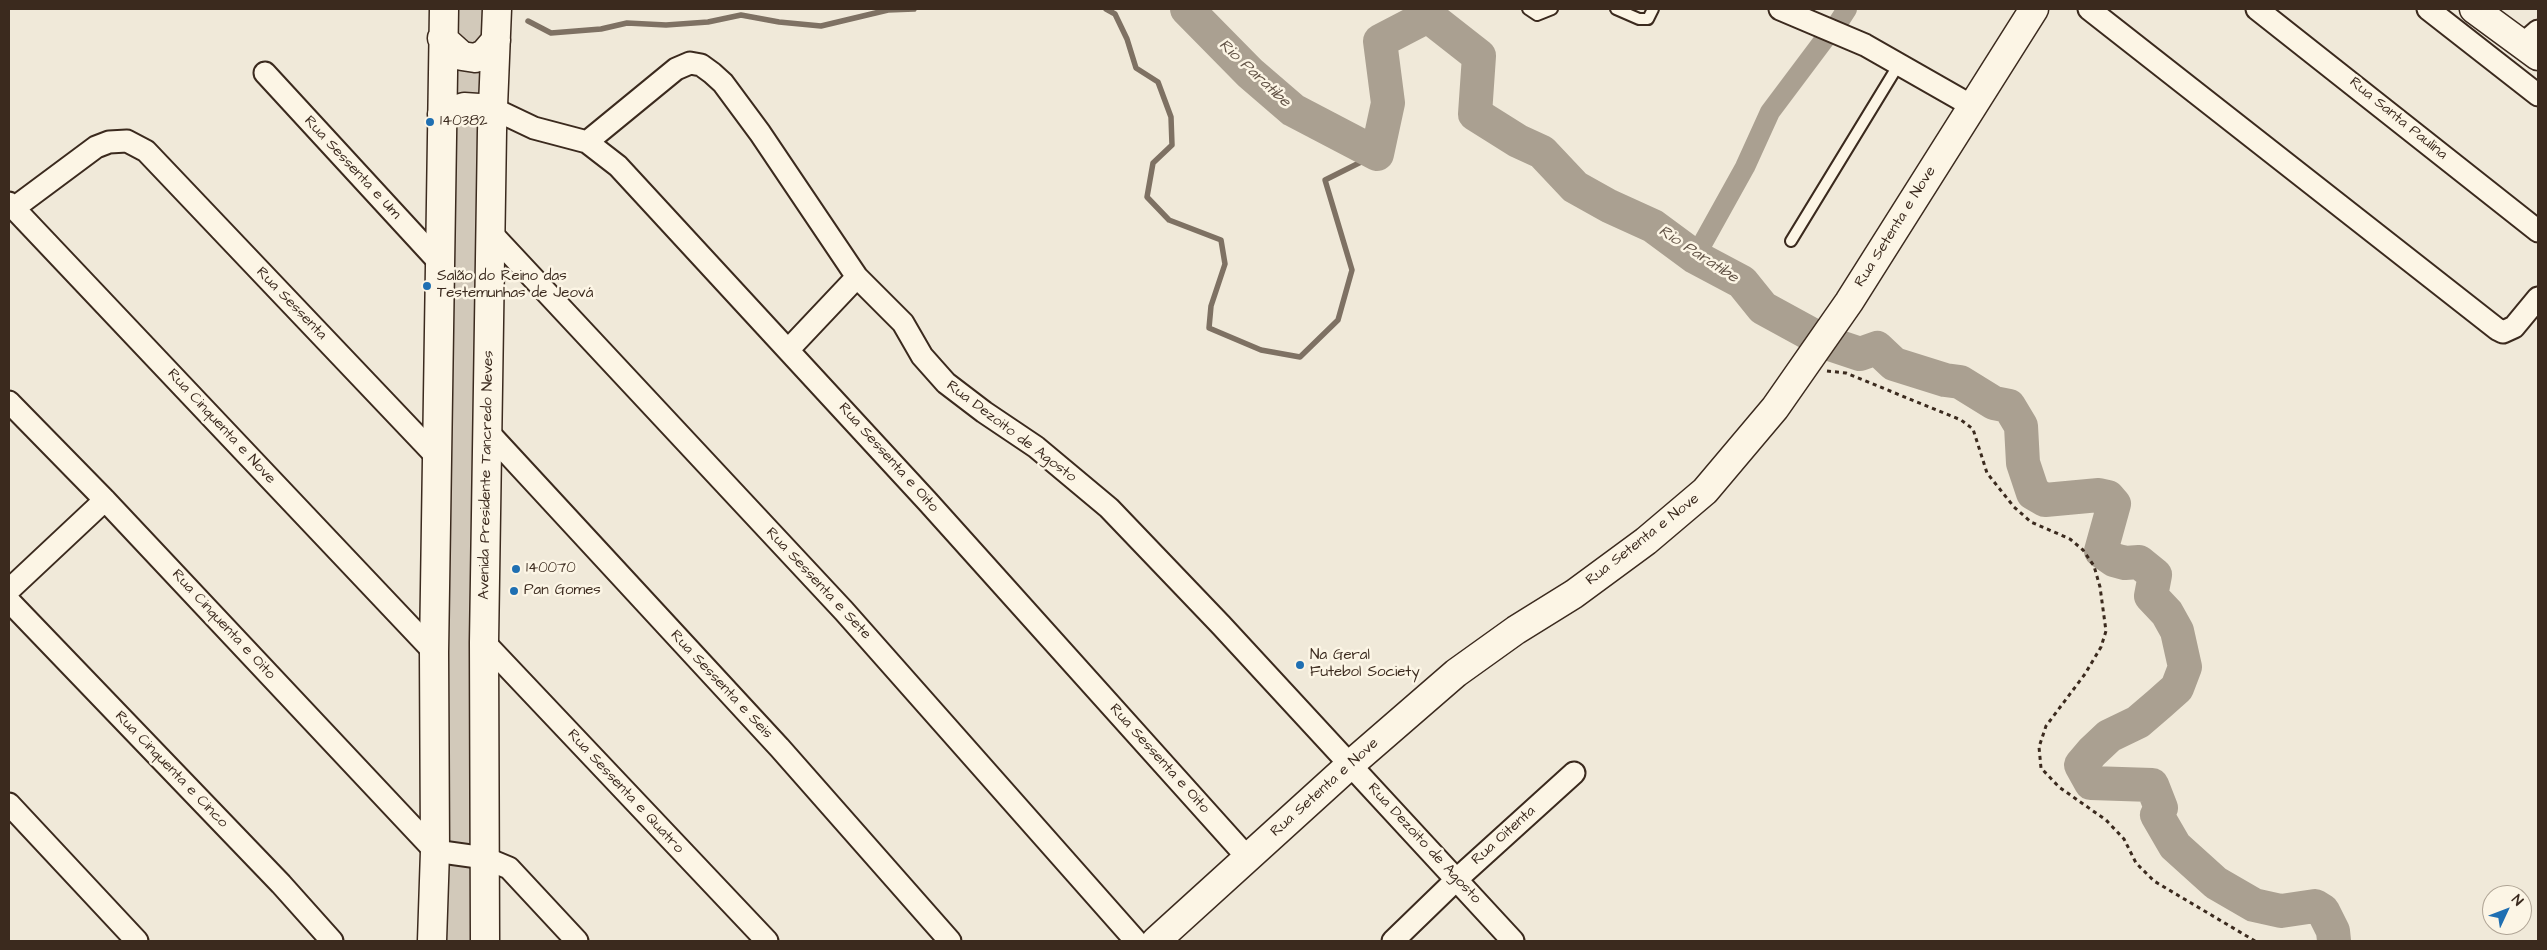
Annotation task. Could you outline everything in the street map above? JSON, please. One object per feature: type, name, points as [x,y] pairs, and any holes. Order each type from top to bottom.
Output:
[{"type":"main road","points":[[432,941],[435,851],[434,652],[442,38],[444,9]]},
{"type":"main road","name":"Avenida Presidente Tancredo Neves","points":[[485,941],[484,642],[497,9]]},
{"type":"main road","name":"Rua Setenta e Nove","points":[[1156,941],[1351,764],[1456,673],[1638,547],[1705,491],[1775,408],[1849,302],[2034,9]]},
{"type":"main road","points":[[2474,9],[2533,44]]},
{"type":"main road","points":[[442,38],[462,56],[475,58],[484,54],[496,40]]},
{"type":"main road","points":[[442,114],[464,107],[494,109]]},
{"type":"street","points":[[1780,9],[1865,45],[1972,106]]},
{"type":"street","points":[[2089,9],[2497,329],[2503,332],[2514,327],[2538,298]]},
{"type":"street","name":"Rua Santa Paulina","points":[[2257,9],[2538,231]]},
{"type":"street","points":[[2428,9],[2538,95]]},
{"type":"street","name":"Rua Dezoito de Agosto","points":[[587,142],[676,69],[690,63],[702,65],[723,82],[760,132],[857,277],[903,323],[922,356],[946,383],[984,412],[1036,447],[1109,508],[1351,764],[1513,941]]},
{"type":"street","name":"Rua Sessenta e Um","points":[[265,73],[439,262]]},
{"type":"street","name":"Rua Sessenta e Oito","points":[[494,109],[534,128],[587,142],[618,166],[789,349],[1247,858]]},
{"type":"street","name":"Rua Sessenta","points":[[11,206],[96,147],[109,142],[127,141],[146,151],[437,457]]},
{"type":"street","name":"Rua Cinquenta e Nove","points":[[11,206],[434,652]]},
{"type":"street","name":"Rua Sessenta e Sete","points":[[492,234],[844,612],[1136,941]]},
{"type":"street","points":[[789,349],[857,277]]},
{"type":"street","name":"Rua Cinquenta e Oito","points":[[9,402],[105,500],[435,851]]},
{"type":"street","name":"Rua Sessenta e Seis","points":[[488,432],[779,747],[950,941]]},
{"type":"street","points":[[9,590],[105,500]]},
{"type":"street","name":"Rua Cinquenta e Cinco","points":[[9,602],[274,877],[332,941]]},
{"type":"street","name":"Rua Sessenta e Quatro","points":[[484,642],[767,941]]},
{"type":"street","name":"Rua Oitenta","points":[[1393,941],[1457,878],[1574,773]]},
{"type":"street","points":[[9,804],[137,941]]},
{"type":"street","points":[[435,851],[485,858],[509,868],[577,941]]},
{"type":"lane","points":[[1528,9],[1538,15],[1552,9]]},
{"type":"lane","points":[[1616,9],[1638,19],[1648,19],[1653,9]]},
{"type":"lane","points":[[1791,241],[1899,64]]},
{"type":"path","points":[[1806,363],[1846,372],[1961,420],[1973,429],[1987,473],[2014,507],[2031,522],[2070,539],[2083,550],[2094,566],[2100,587],[2106,631],[2101,647],[2085,674],[2046,726],[2039,747],[2041,768],[2059,787],[2106,820],[2124,839],[2136,863],[2154,881],[2255,941]]},
{"type":"shaded area","points":[[448,9],[490,9],[478,941],[438,941]]},
{"type":"waterway","points":[[528,21],[551,33],[601,29],[627,23],[666,25],[708,22],[741,15],[779,22],[821,26],[888,10],[914,9]]},
{"type":"waterway","points":[[1106,9],[1115,14],[1127,39],[1136,68],[1158,82],[1171,117],[1172,145],[1153,163],[1147,197],[1169,220],[1221,240],[1225,264],[1211,306],[1209,328],[1261,350],[1300,357],[1338,320],[1352,270],[1325,180],[1377,154]]},
{"type":"waterway","name":"Rio Paratibe","points":[[1187,9],[1250,73],[1293,110],[1377,154],[1388,103],[1380,41],[1428,16],[1479,56],[1475,114],[1518,141],[1542,152],[1575,187],[1609,206],[1653,226],[1695,257],[1742,282],[1763,308],[1827,343],[1860,354],[1877,348],[1894,364],[1945,380],[1960,382],[1994,403],[2009,406],[2021,426],[2023,463],[2033,493],[2045,500],[2099,495],[2108,497],[2114,504],[2101,551],[2114,560],[2125,563],[2139,562],[2155,575],[2151,596],[2167,613],[2177,631],[2185,667],[2177,688],[2138,722],[2109,736],[2081,765],[2091,783],[2152,785],[2161,808],[2157,815],[2175,846],[2216,883],[2254,905],[2281,911],[2315,906],[2323,911],[2333,931],[2334,941]]},
{"type":"waterway","points":[[1838,23],[1847,9]]},
{"type":"waterway","points":[[1695,257],[1745,167],[1770,112],[1827,36]]},
{"type":"place","name":"140382","points":[[430,122]]},
{"type":"place","name":"Salão do Reino das Testemunhas de Jeová","points":[[427,286]]},
{"type":"place","name":"140070","points":[[516,569]]},
{"type":"place","name":"Pan Gomes","points":[[514,591]]},
{"type":"place","name":"Na Geral Futebol Society","points":[[1300,665]]}]
